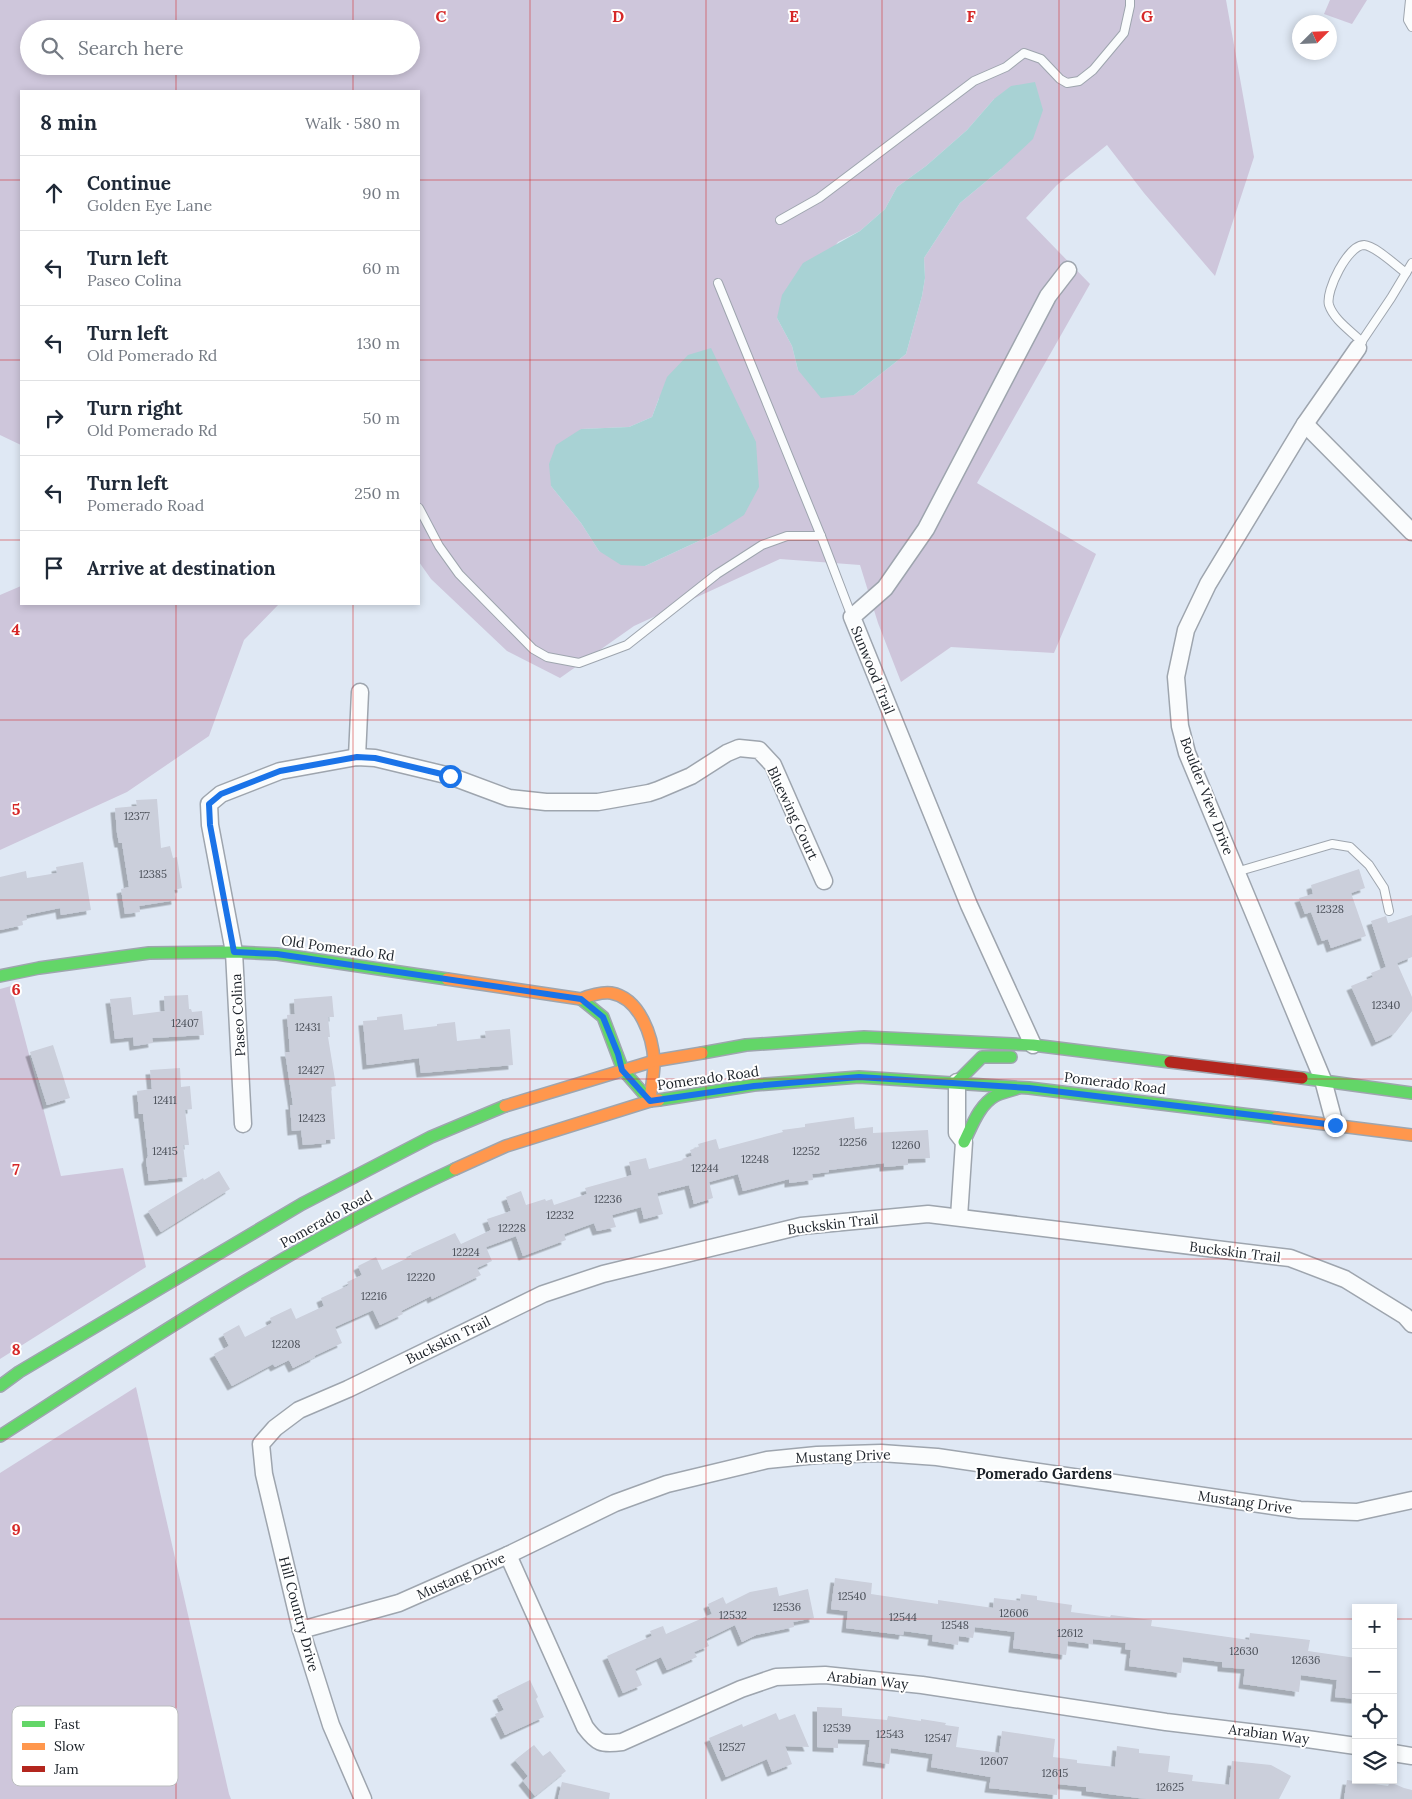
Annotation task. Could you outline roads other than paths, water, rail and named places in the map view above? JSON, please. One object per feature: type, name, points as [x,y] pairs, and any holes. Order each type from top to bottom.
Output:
[{"type":"main road","name":"Old Pomerado Rd","points":[[0,976],[39,968],[149,953],[234,952],[277,954],[581,999],[600,993],[617,995],[632,1005],[639,1014],[650,1037],[654,1061],[650,1101]]},
{"type":"main road","points":[[581,999],[603,1017],[618,1054],[622,1070],[650,1101]]},
{"type":"main road","name":"Pomerado Road","points":[[0,1386],[19,1372],[302,1204],[431,1136],[504,1107],[654,1061],[746,1045],[864,1037],[1033,1045],[1323,1080],[1412,1093]]},
{"type":"main road","points":[[957,1082],[982,1057],[1010,1058],[1033,1045]]},
{"type":"main road","name":"Pomerado Road","points":[[0,1436],[129,1352],[326,1234],[432,1180],[506,1146],[650,1101],[754,1086],[859,1077],[1020,1087],[1412,1135]]},
{"type":"main road","points":[[964,1142],[985,1104],[996,1096],[1020,1087]]},
{"type":"street","name":"Sunwood Trail","points":[[1033,1045],[969,905],[852,617],[886,588],[926,529],[1048,296],[1068,270]]},
{"type":"street","name":"Boulder View Drive","points":[[1335,1125],[1323,1080],[1187,753],[1180,726],[1176,677],[1186,630],[1208,584],[1305,424],[1360,345]]},
{"type":"street","points":[[1305,424],[1412,532]]},
{"type":"street","points":[[357,757],[360,692]]},
{"type":"street","name":"Bluewing Court","points":[[221,794],[280,771],[357,757],[375,758],[450,776],[509,798],[576,804],[649,793],[691,776],[739,748],[759,750],[773,765],[824,880]]},
{"type":"street","name":"Paseo Colina","points":[[221,794],[209,804],[210,825],[234,952],[243,1124]]},
{"type":"street","points":[[957,1082],[957,1134],[964,1142],[959,1217]]},
{"type":"street","name":"Buckskin Trail","points":[[275,1428],[299,1410],[348,1389],[544,1294],[603,1274],[801,1226],[928,1214],[1290,1258],[1345,1279],[1405,1316],[1412,1324]]},
{"type":"street","name":"Hill Country Drive","points":[[275,1428],[261,1444],[264,1474],[301,1630],[331,1725],[363,1799]]},
{"type":"street","name":"Mustang Drive","points":[[301,1630],[399,1603],[508,1555],[615,1503],[667,1484],[767,1460],[817,1455],[881,1453],[937,1457],[1300,1510],[1358,1512],[1412,1500]]},
{"type":"street","name":"Arabian Way","points":[[508,1555],[585,1727],[594,1739],[606,1744],[622,1742],[741,1689],[776,1677],[825,1675],[922,1685],[1166,1722],[1352,1745]]},
{"type":"street","points":[[1397,1753],[1412,1756]]},
{"type":"lane","points":[[780,220],[820,198],[974,81],[1006,67],[1024,53],[1042,59],[1066,83],[1079,81],[1093,70],[1124,34],[1130,0]]},
{"type":"lane","points":[[1410,0],[1408,20],[1412,27]]},
{"type":"lane","points":[[1406,273],[1372,247],[1362,245],[1354,249],[1347,256],[1329,291],[1328,300],[1334,315],[1360,345],[1406,273],[1412,263]]},
{"type":"lane","points":[[718,283],[852,617]]},
{"type":"lane","points":[[420,510],[439,546],[458,574],[533,649],[547,657],[579,663],[627,645],[717,574],[762,545],[787,536],[821,536]]},
{"type":"lane","points":[[1236,872],[1332,844],[1350,847],[1369,865],[1384,888],[1389,911]]},
{"type":"district","name":"Pomerado Gardens","points":[[1044,1473]]}]
